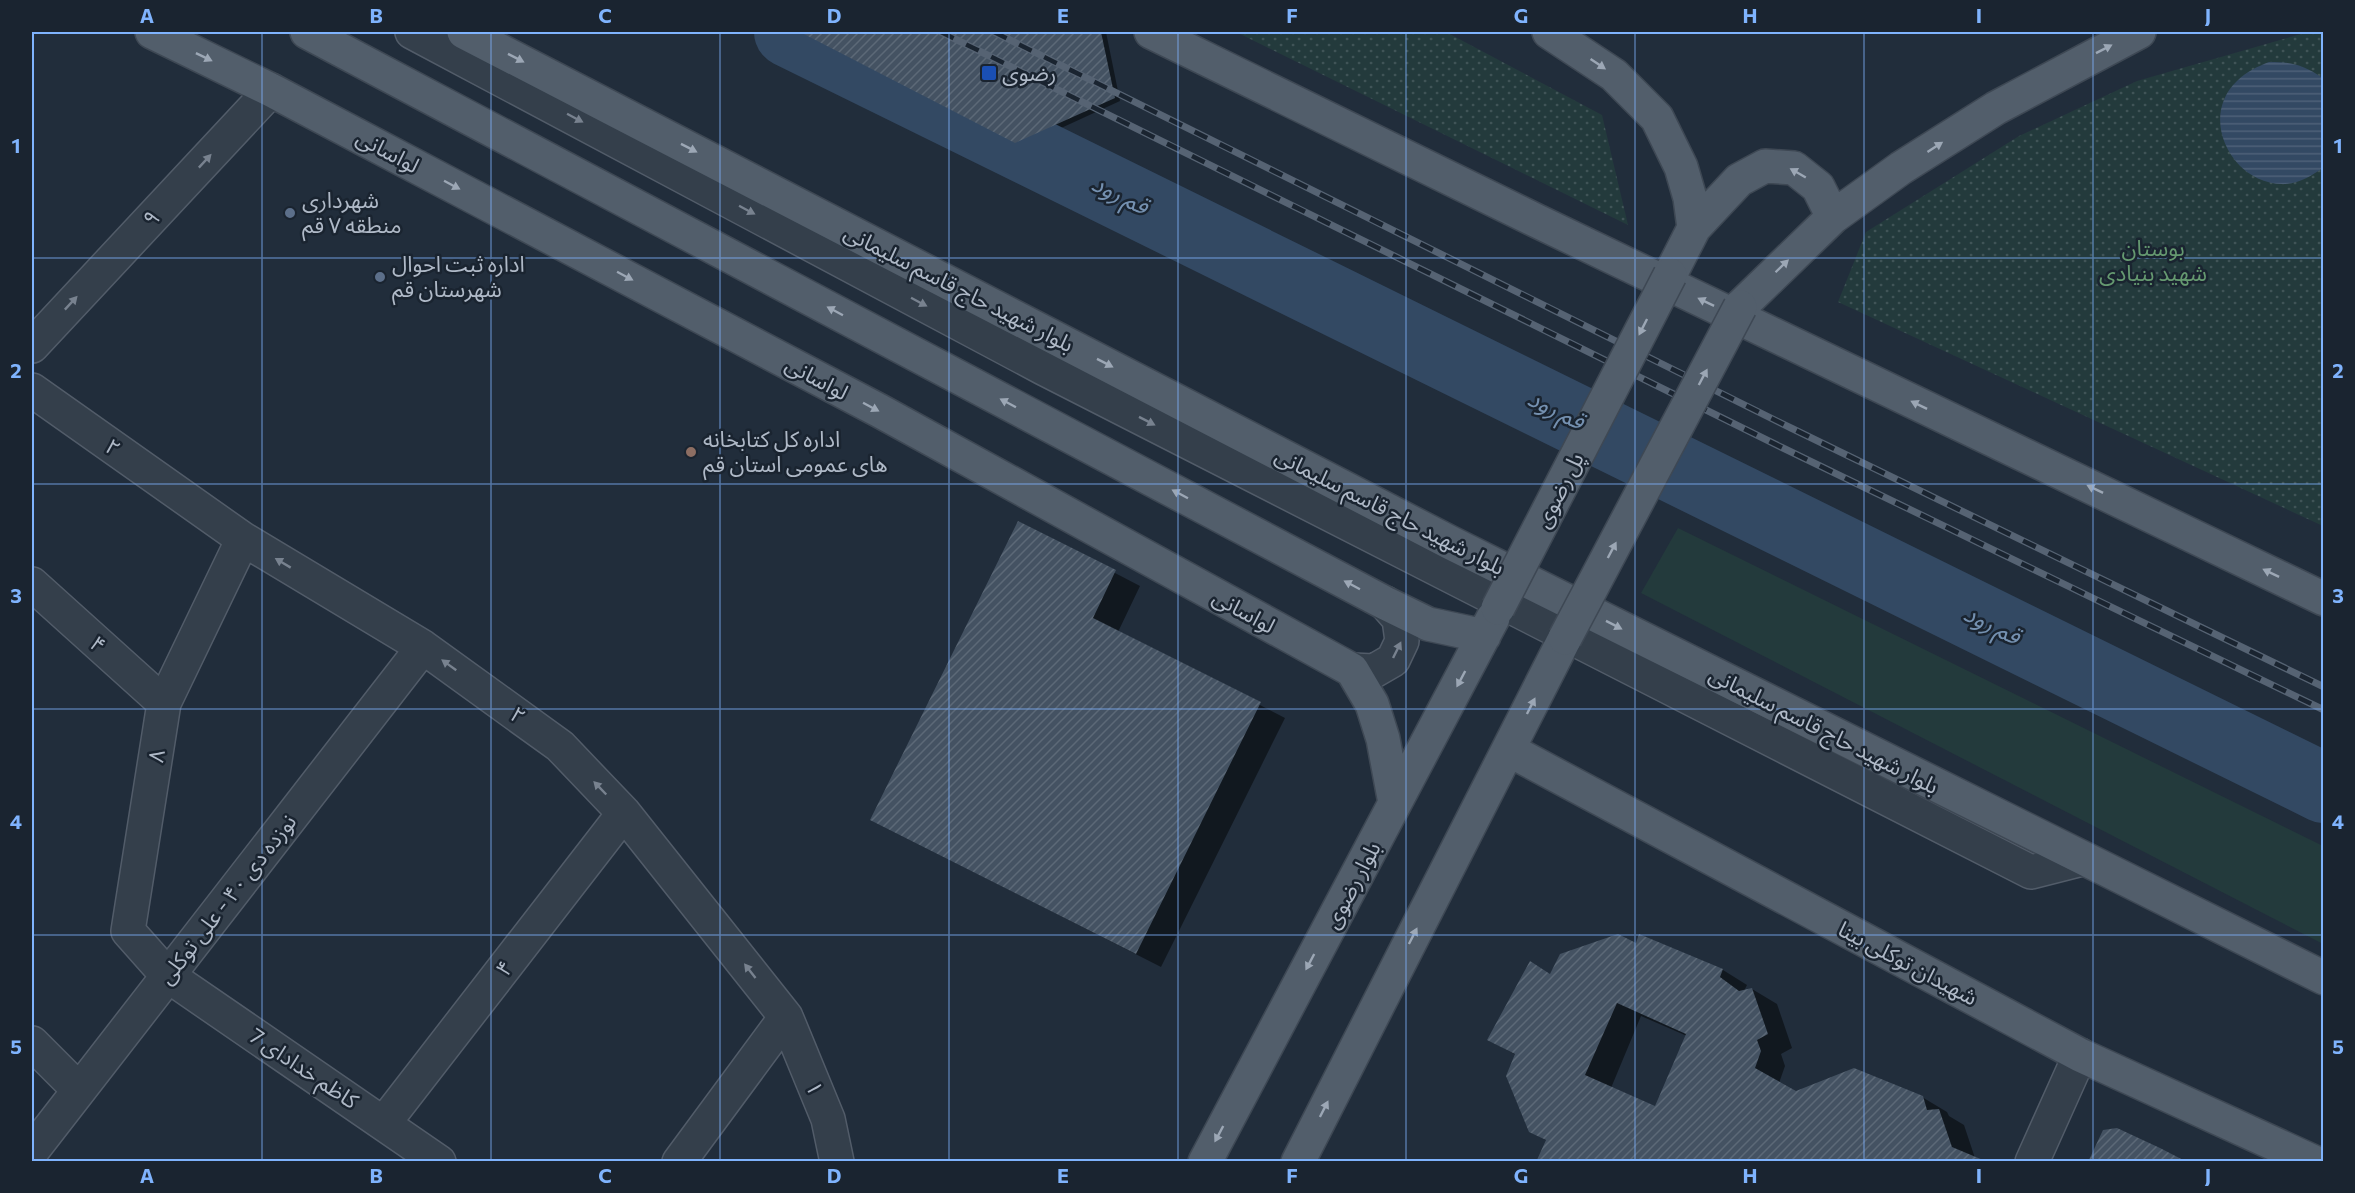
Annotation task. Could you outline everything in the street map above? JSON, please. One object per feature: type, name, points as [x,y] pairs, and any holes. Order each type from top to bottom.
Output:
[{"type":"main road","name":"لواسانی","points":[[152,32],[271,90],[880,411],[1352,670]]},
{"type":"main road","points":[[307,32],[1385,603],[1428,624],[1491,622]]},
{"type":"main road","name":"بلوار شهید حاج قاسم سلیمانی","points":[[464,32],[1451,543],[2324,978]]},
{"type":"main road","points":[[1151,32],[1548,226],[2324,599]]},
{"type":"main road","points":[[1549,32],[1614,75],[1657,118],[1681,167],[1690,198],[1694,228]]},
{"type":"main road","points":[[1298,1161],[1565,638],[1740,307],[1833,217],[1901,168],[1996,108],[2139,32]]},
{"type":"main road","name":"پل رضوی","points":[[1491,622],[1694,228],[1739,180],[1765,166],[1794,168],[1818,187],[1833,217]]},
{"type":"main road","name":"بلوار رضوی","points":[[1205,1161],[1491,622]]},
{"type":"main road","points":[[1352,670],[1372,704],[1383,739],[1395,803]]},
{"type":"main road","name":"شهیدان توکلی بینا","points":[[1509,750],[2080,1055],[2314,1161]]},
{"type":"street","points":[[412,32],[1054,374],[2031,872],[2082,859]]},
{"type":"street","name":"۹","points":[[32,346],[271,90]]},
{"type":"street","name":"۲","points":[[32,390],[243,539],[423,647],[560,746],[624,813],[786,1017]]},
{"type":"street","name":"۸","points":[[167,975],[128,931],[164,703],[243,539]]},
{"type":"street","name":"۴","points":[[32,584],[164,703]]},
{"type":"street","points":[[1352,670],[1374,671],[1393,660],[1402,641],[1399,619],[1385,603]]},
{"type":"street","name":"نوزده دی ۴۰ - علی توکلی","points":[[32,1151],[423,647]]},
{"type":"street","name":"۴","points":[[384,1123],[624,813]]},
{"type":"street","name":"7 کاظم خدادای","points":[[167,975],[439,1161]]},
{"type":"street","points":[[679,1161],[786,1017]]},
{"type":"street","name":"۱","points":[[786,1017],[828,1119],[837,1161]]},
{"type":"street","points":[[32,1043],[78,1089]]},
{"type":"street","points":[[2032,1161],[2080,1055]]},
{"type":"green space","points":[[1236,32],[1446,32],[1602,115],[1628,225]]},
{"type":"green space","name":"بوستان شهید بنیادی","points":[[2308,32],[2323,32],[2323,526],[1838,302],[1866,232],[2019,136],[2137,81]]},
{"type":"green space","points":[[1678,528],[2323,846],[2323,944],[1641,593]]},
{"type":"water","points":[[2269,62],[2298,65],[2323,78],[2323,168],[2297,182],[2286,184],[2267,182],[2251,175],[2237,163],[2227,148],[2221,131],[2220,114],[2225,96],[2237,81]]},
{"type":"building","points":[[800,32],[1101,32],[1115,98],[1015,143]]},
{"type":"building","points":[[1018,521],[1116,570],[1093,618],[1261,702],[1136,954],[870,820]]},
{"type":"building","points":[[1618,934],[1636,943],[1639,934],[1723,969],[1720,977],[1739,991],[1752,988],[1768,1034],[1757,1040],[1761,1051],[1755,1068],[1796,1091],[1854,1068],[1923,1096],[1927,1110],[1939,1109],[1952,1147],[1983,1160],[1982,1162],[1536,1162],[1546,1140],[1529,1132],[1506,1076],[1515,1054],[1487,1040],[1530,961],[1550,974],[1560,954]],"holes":[[[1617,1003],[1686,1034],[1655,1106],[1585,1075]]]},
{"type":"building","points":[[2117,1128],[2187,1162],[2088,1162],[2103,1130]]},
{"type":"waterway","name":"قم رود","points":[[789,32],[2324,788]]},
{"type":"railway","points":[[941,32],[1783,448],[2324,710]]},
{"type":"railway","points":[[994,32],[1791,428],[2324,687]]},
{"type":"place","name":"رضوی","points":[[989,73]]},
{"type":"place","name":"شهرداری منطقه ۷ قم","points":[[290,213]]},
{"type":"place","name":"اداره ثبت احوال شهرستان قم","points":[[380,277]]},
{"type":"place","name":"اداره کل کتابخانه های عمومی استان قم","points":[[691,452]]}]
